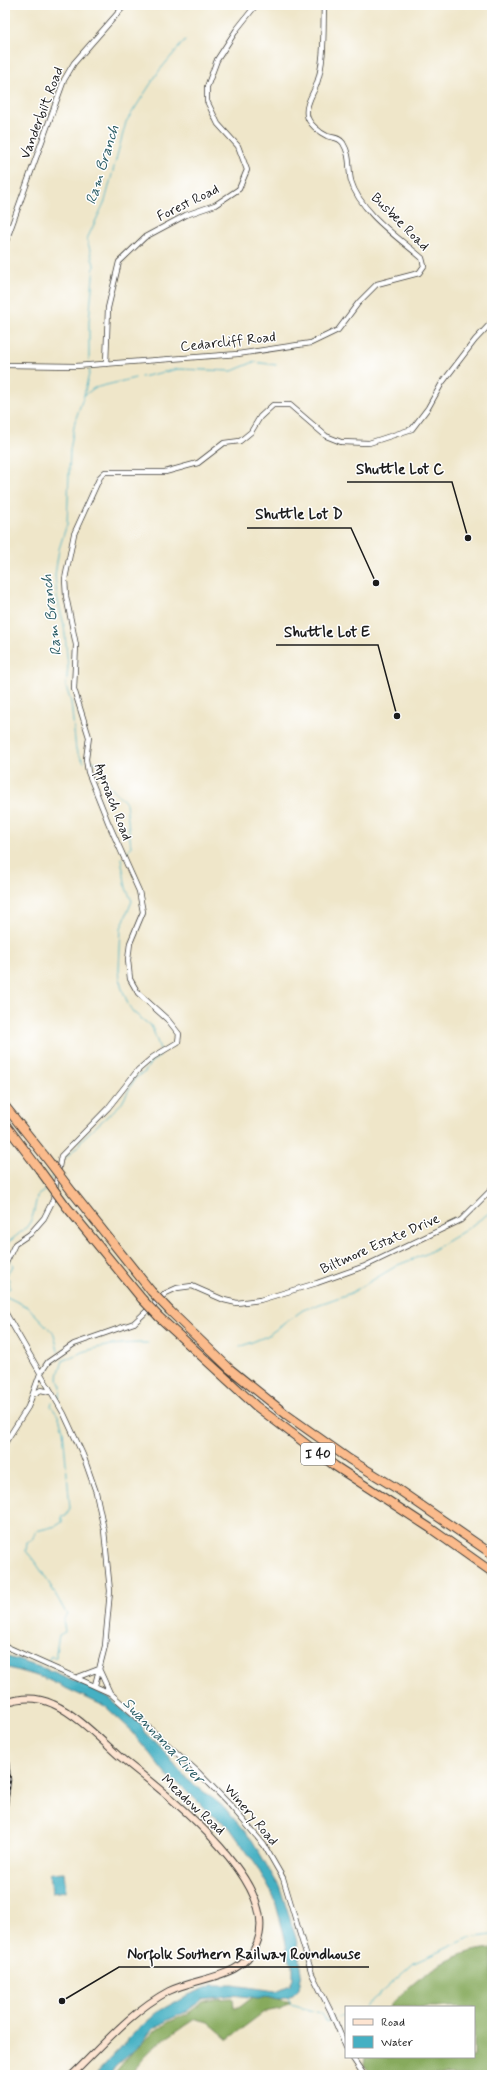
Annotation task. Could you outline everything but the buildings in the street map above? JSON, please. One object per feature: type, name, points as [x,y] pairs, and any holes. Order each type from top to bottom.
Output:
[{"type":"highway","name":"I 40","points":[[5,1106],[151,1291],[230,1369],[287,1415],[349,1459],[396,1488],[492,1554]]},
{"type":"highway","name":"I 40","points":[[5,1124],[66,1206],[142,1299],[159,1317],[256,1406],[335,1466],[430,1528],[492,1572]]},
{"type":"main road","name":"Meadow Road","points":[[5,1703],[15,1700],[40,1700],[62,1708],[199,1823],[220,1845],[235,1866],[254,1898],[260,1916],[260,1927],[257,1943],[249,1956],[241,1964],[227,1973],[178,1987],[156,1999],[131,2018],[72,2075]]},
{"type":"street","name":"Vanderbilt Road","points":[[5,244],[64,80],[74,63],[125,5]]},
{"type":"street","name":"Forest Road","points":[[106,364],[108,308],[119,262],[145,237],[186,215],[216,205],[239,189],[247,170],[238,146],[218,124],[207,101],[207,87],[217,60],[237,29],[256,5]]},
{"type":"street","name":"Busbee Road","points":[[324,5],[319,75],[307,110],[307,115],[311,124],[321,132],[343,142],[350,157],[352,181],[364,205],[372,214],[422,258],[424,266]]},
{"type":"street","name":"Cedarcliff Road","points":[[5,365],[76,366],[106,364],[238,354],[311,343],[338,330],[359,302],[377,284],[419,273],[424,266]]},
{"type":"street","name":"Approach Road","points":[[5,1265],[15,1244],[30,1234],[44,1218],[53,1200],[61,1156],[108,1108],[138,1070],[152,1057],[178,1042],[179,1034],[168,1020],[138,993],[130,979],[128,960],[130,943],[143,912],[140,898],[88,772],[86,760],[89,737],[74,690],[76,645],[66,596],[65,579],[74,534],[100,476],[106,472],[165,472],[198,463],[224,443],[240,441],[251,432],[260,417],[273,405],[290,405],[326,436],[341,442],[369,443],[412,429],[428,408],[442,383],[475,340],[490,324],[492,319]]},
{"type":"street","name":"Biltmore Estate Drive","points":[[5,1443],[28,1407],[40,1374],[48,1362],[74,1344],[134,1322],[166,1292],[176,1288],[192,1286],[224,1300],[237,1303],[260,1300],[317,1283],[364,1266],[461,1220],[492,1189]]},
{"type":"street","points":[[5,1312],[64,1414],[83,1455],[96,1492],[104,1530],[110,1591],[104,1646],[95,1685]]},
{"type":"street","points":[[34,1394],[41,1390],[50,1392]]},
{"type":"street","name":"Winery Road","points":[[5,1646],[45,1665],[78,1677],[110,1693],[198,1772],[232,1806],[264,1845],[283,1878],[312,1974],[331,2012],[345,2046]]},
{"type":"street","points":[[78,1677],[99,1669]]},
{"type":"street","points":[[99,1669],[110,1693]]},
{"type":"street","points":[[353,2058],[364,2075]]},
{"type":"green space","points":[[492,1948],[492,2075],[372,2075],[364,2065],[365,2058],[475,2058],[475,2006],[390,2006],[422,1976],[449,1960],[477,1950]]},
{"type":"green space","points":[[267,1996],[291,2002],[280,2009],[264,2012],[228,2039],[208,2022],[195,2019],[151,2050],[131,2075],[113,2075],[127,2058],[155,2031],[169,2022],[187,2014],[203,2002],[216,1999],[233,1998],[234,2007],[240,2007],[253,1997]]},
{"type":"water","points":[[5,1656],[52,1671],[89,1687],[110,1699],[140,1724],[145,1733],[156,1742],[187,1779],[224,1807],[252,1840],[280,1888],[296,1938],[302,1972],[299,1989],[293,1995],[278,1999],[267,1996],[258,1998],[234,1995],[203,1999],[186,2012],[168,2020],[152,2030],[141,2044],[115,2067],[110,2075],[95,2075],[134,2033],[159,2011],[186,1996],[213,1985],[233,1985],[276,1991],[290,1985],[293,1979],[293,1964],[288,1958],[285,1938],[274,1897],[256,1865],[229,1827],[207,1811],[183,1787],[169,1778],[131,1730],[106,1707],[44,1678],[5,1667]]},
{"type":"water","points":[[64,1872],[66,1891],[52,1893],[50,1873]]},
{"type":"waterway","name":"Ram Branch","points":[[89,361],[89,322],[94,265],[87,239],[105,201],[126,122],[159,71],[185,40]]},
{"type":"waterway","points":[[141,377],[178,369],[232,371],[254,362],[276,365]]},
{"type":"waterway","name":"Ram Branch","points":[[84,762],[76,750],[71,702],[66,687],[68,666],[64,625],[57,597],[55,575],[59,549],[67,524],[70,450],[75,421],[84,395],[90,370]]},
{"type":"waterway","points":[[85,395],[94,388],[135,378]]},
{"type":"waterway","name":"Ram Branch","points":[[91,761],[99,763],[105,780],[126,803],[131,847],[126,854]]},
{"type":"waterway","name":"Ram Branch","points":[[121,858],[126,888],[132,901],[121,928],[119,970],[121,986],[133,1012],[152,1027],[160,1049]]},
{"type":"waterway","name":"Ram Branch","points":[[64,1159],[78,1146],[82,1139],[122,1103],[135,1078],[145,1072],[150,1063],[160,1056]]},
{"type":"waterway","name":"Ram Branch","points":[[51,1179],[53,1173]]},
{"type":"waterway","name":"Ram Branch","points":[[6,1255],[5,1245],[25,1229],[33,1215],[37,1196],[48,1188]]},
{"type":"waterway","points":[[240,1347],[267,1336],[303,1310],[351,1293],[398,1265],[426,1254],[464,1231],[492,1211]]},
{"type":"waterway","name":"Ram Branch","points":[[5,1296],[6,1290],[10,1288],[9,1280],[6,1276],[13,1266],[10,1259]]},
{"type":"waterway","name":"Ram Branch","points":[[5,1296],[28,1307],[54,1334],[58,1351]]},
{"type":"waterway","points":[[63,1361],[83,1352],[104,1346],[148,1343]]},
{"type":"waterway","name":"Ram Branch","points":[[57,1399],[60,1397],[61,1386],[58,1377],[63,1361]]},
{"type":"waterway","name":"Ram Branch","points":[[50,1663],[49,1659],[51,1656],[54,1658],[56,1657],[59,1635],[65,1632],[63,1619],[67,1615],[43,1573],[26,1551],[27,1543],[32,1540],[36,1531],[56,1526],[62,1522],[62,1517],[66,1516],[70,1508],[63,1430],[59,1417],[51,1406],[52,1402]]},
{"type":"waterway","points":[[366,2006],[414,1963],[469,1938],[492,1935]]},
{"type":"waterway","points":[[288,1996],[291,2005],[320,2013],[327,2022],[332,2019]]},
{"type":"waterway","points":[[335,2018],[345,2014]]},
{"type":"railway","points":[[5,1736],[10,1780],[5,1820]]},
{"type":"place","name":"Shuttle Lot C","points":[[468,538]]},
{"type":"place","name":"Shuttle Lot D","points":[[376,583]]},
{"type":"place","name":"Shuttle Lot E","points":[[397,716]]},
{"type":"place","name":"Norfolk Southern Railway Roundhouse","points":[[62,2001]]},
{"type":"water label","name":"Swannanoa River","points":[[163,1741]]}]
